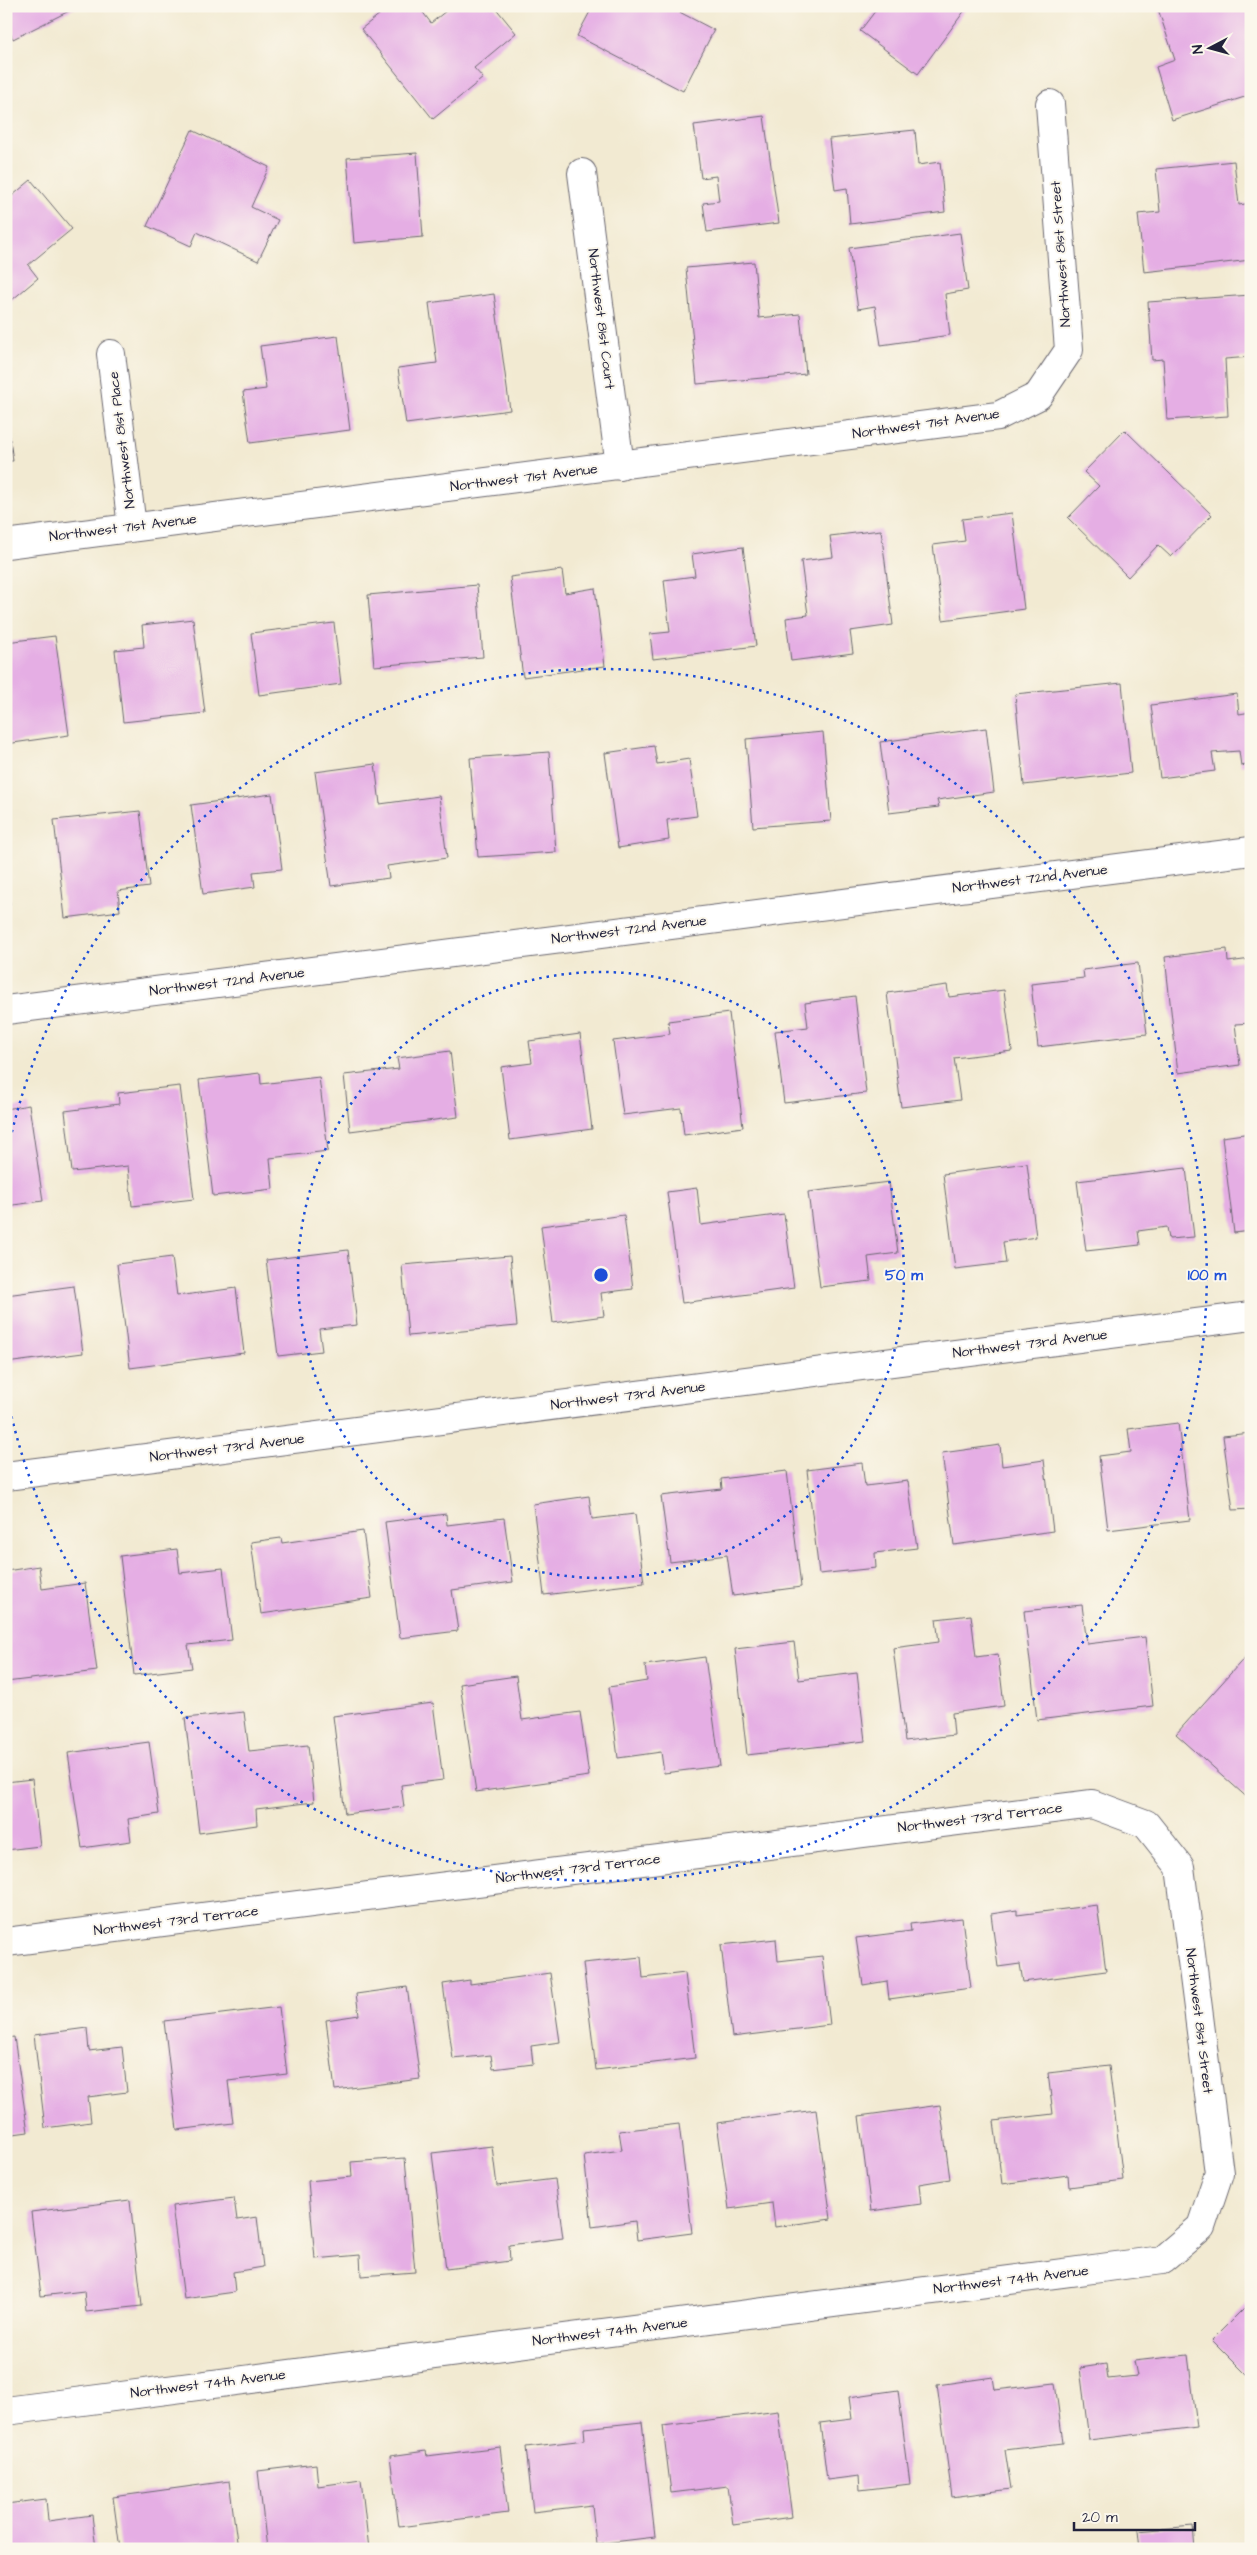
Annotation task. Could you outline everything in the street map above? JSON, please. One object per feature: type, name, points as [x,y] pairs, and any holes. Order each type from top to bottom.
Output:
[{"type":"street","name":"Northwest 81st Street","points":[[1038,396],[1069,350],[1050,104]]},
{"type":"street","name":"Northwest 81st Court","points":[[582,172],[620,466]]},
{"type":"street","name":"Northwest 81st Place","points":[[111,354],[132,527]]},
{"type":"street","name":"Northwest 71st Avenue","points":[[6,544],[998,416],[1038,396]]},
{"type":"street","name":"Northwest 72nd Avenue","points":[[6,1010],[1251,851]]},
{"type":"street","name":"Northwest 73rd Avenue","points":[[6,1476],[1251,1316]]},
{"type":"street","name":"Northwest 73rd Terrace","points":[[6,1942],[1092,1804],[1146,1824]]},
{"type":"street","name":"Northwest 81st Street","points":[[1146,1824],[1180,1867],[1218,2173],[1201,2226]]},
{"type":"street","name":"Northwest 74th Avenue","points":[[6,2411],[1162,2260],[1201,2226]]},
{"type":"building","points":[[6,6],[79,6],[13,39],[6,25]]},
{"type":"building","points":[[390,6],[418,6],[431,23],[452,6],[494,6],[516,33],[474,68],[483,78],[433,119],[361,29]]},
{"type":"building","points":[[593,6],[668,6],[714,30],[683,91],[577,36]]},
{"type":"building","points":[[879,6],[968,6],[918,74],[860,31]]},
{"type":"building","points":[[1157,6],[1251,6],[1251,95],[1172,120],[1156,67],[1175,60]]},
{"type":"building","points":[[764,116],[779,223],[707,232],[703,203],[719,201],[716,176],[701,178],[694,125]]},
{"type":"building","points":[[192,130],[269,167],[251,207],[278,220],[258,261],[197,232],[191,246],[147,226]]},
{"type":"building","points":[[915,130],[918,165],[940,162],[945,212],[850,224],[847,188],[835,190],[829,139]]},
{"type":"building","points":[[417,153],[423,237],[354,243],[347,158]]},
{"type":"building","points":[[1234,161],[1239,205],[1251,203],[1251,260],[1144,272],[1138,214],[1160,212],[1156,169]]},
{"type":"building","points":[[31,180],[72,229],[28,265],[38,278],[6,305],[6,201]]},
{"type":"building","points":[[960,233],[968,290],[945,294],[950,335],[881,345],[875,306],[858,309],[849,248]]},
{"type":"building","points":[[754,262],[759,318],[800,314],[806,374],[697,384],[686,268]]},
{"type":"building","points":[[494,294],[510,410],[406,424],[398,368],[437,363],[429,303]]},
{"type":"building","points":[[1251,295],[1251,357],[1225,359],[1228,416],[1167,420],[1163,359],[1152,360],[1148,302]]},
{"type":"building","points":[[338,336],[350,430],[250,443],[243,392],[266,389],[260,346]]},
{"type":"building","points":[[6,411],[13,461],[6,461]]},
{"type":"building","points":[[1125,430],[1212,515],[1171,557],[1158,545],[1128,577],[1068,518],[1099,486],[1084,472]]},
{"type":"building","points":[[1012,513],[1024,609],[943,620],[933,545],[965,541],[962,519]]},
{"type":"building","points":[[881,530],[893,625],[850,631],[853,653],[791,661],[786,618],[808,615],[801,561],[833,557],[830,536]]},
{"type":"building","points":[[743,547],[756,646],[653,659],[650,634],[670,632],[664,580],[695,576],[692,554]]},
{"type":"building","points":[[562,570],[565,593],[595,588],[605,666],[523,677],[510,577]]},
{"type":"building","points":[[477,585],[483,657],[374,666],[368,595]]},
{"type":"building","points":[[193,619],[205,713],[123,722],[115,650],[144,647],[142,625]]},
{"type":"building","points":[[334,623],[341,684],[259,695],[251,633]]},
{"type":"building","points":[[55,636],[69,735],[6,744],[6,642]]},
{"type":"building","points":[[1122,683],[1131,773],[1024,785],[1015,694]]},
{"type":"building","points":[[1237,694],[1239,714],[1251,712],[1251,764],[1241,766],[1239,751],[1212,753],[1215,771],[1160,778],[1151,705]]},
{"type":"building","points":[[986,728],[994,792],[937,800],[939,807],[889,813],[880,742]]},
{"type":"building","points":[[823,732],[831,821],[753,827],[746,739]]},
{"type":"building","points":[[654,746],[657,764],[689,759],[697,816],[667,820],[669,840],[618,848],[605,753]]},
{"type":"building","points":[[549,752],[556,852],[478,857],[470,758]]},
{"type":"building","points":[[375,764],[380,804],[439,796],[447,858],[387,866],[389,878],[331,886],[315,772]]},
{"type":"building","points":[[272,794],[282,869],[253,872],[255,887],[203,894],[191,805]]},
{"type":"building","points":[[140,811],[149,887],[118,891],[120,911],[65,918],[54,820]]},
{"type":"building","points":[[6,882],[10,904],[6,904]]},
{"type":"building","points":[[1227,949],[1228,962],[1251,959],[1251,1023],[1235,1024],[1240,1065],[1178,1073],[1165,957]]},
{"type":"building","points":[[1138,963],[1147,1034],[1038,1047],[1031,984],[1084,978],[1083,970]]},
{"type":"building","points":[[947,985],[949,997],[1004,990],[1012,1051],[954,1058],[960,1100],[901,1107],[887,993]]},
{"type":"building","points":[[855,996],[866,1093],[784,1103],[775,1031],[808,1027],[805,1003]]},
{"type":"building","points":[[729,1013],[743,1127],[684,1135],[681,1108],[623,1115],[613,1041],[670,1034],[668,1021]]},
{"type":"building","points":[[580,1034],[592,1129],[510,1140],[501,1067],[532,1063],[529,1041]]},
{"type":"building","points":[[450,1051],[458,1117],[350,1131],[344,1075],[399,1069],[397,1058]]},
{"type":"building","points":[[260,1073],[261,1084],[319,1077],[328,1151],[270,1158],[273,1189],[213,1196],[199,1080]]},
{"type":"building","points":[[180,1086],[194,1199],[132,1206],[128,1166],[72,1172],[65,1111],[119,1104],[118,1093]]},
{"type":"building","points":[[29,1105],[43,1201],[6,1206],[6,1109]]},
{"type":"building","points":[[1251,1133],[1251,1231],[1234,1233],[1222,1137]]},
{"type":"building","points":[[1027,1163],[1036,1237],[1003,1242],[1006,1263],[955,1269],[943,1174]]},
{"type":"building","points":[[1186,1168],[1194,1237],[1169,1239],[1167,1227],[1138,1231],[1140,1245],[1086,1251],[1077,1181]]},
{"type":"building","points":[[889,1182],[898,1253],[868,1257],[871,1281],[820,1287],[808,1192]]},
{"type":"building","points":[[697,1188],[701,1225],[784,1214],[794,1288],[682,1303],[667,1192]]},
{"type":"building","points":[[624,1215],[633,1289],[601,1293],[604,1316],[553,1323],[541,1226]]},
{"type":"building","points":[[348,1250],[357,1325],[319,1329],[322,1351],[278,1356],[266,1260]]},
{"type":"building","points":[[510,1256],[517,1326],[408,1336],[402,1265]]},
{"type":"building","points":[[172,1257],[177,1296],[236,1288],[244,1353],[130,1368],[117,1264]]},
{"type":"building","points":[[74,1286],[83,1353],[6,1363],[6,1295]]},
{"type":"building","points":[[1178,1423],[1190,1520],[1108,1530],[1099,1456],[1131,1452],[1128,1429]]},
{"type":"building","points":[[1251,1433],[1251,1509],[1233,1510],[1223,1436]]},
{"type":"building","points":[[1000,1445],[1002,1466],[1044,1460],[1053,1531],[954,1545],[942,1453]]},
{"type":"building","points":[[862,1463],[865,1486],[908,1481],[917,1548],[875,1553],[876,1568],[819,1574],[807,1470]]},
{"type":"building","points":[[787,1471],[801,1587],[733,1596],[727,1555],[670,1562],[661,1496],[722,1489],[721,1479]]},
{"type":"building","points":[[589,1496],[592,1519],[635,1514],[644,1583],[544,1595],[533,1504]]},
{"type":"building","points":[[446,1514],[447,1525],[504,1518],[513,1582],[452,1590],[458,1631],[400,1638],[385,1522]]},
{"type":"building","points":[[363,1531],[372,1598],[261,1614],[251,1542],[281,1538],[282,1543]]},
{"type":"building","points":[[177,1549],[180,1573],[223,1568],[232,1640],[188,1645],[192,1668],[134,1675],[120,1556]]},
{"type":"building","points":[[39,1566],[42,1589],[85,1583],[97,1671],[6,1682],[6,1571]]},
{"type":"building","points":[[1082,1605],[1087,1644],[1145,1637],[1153,1706],[1037,1720],[1024,1611]]},
{"type":"building","points":[[971,1615],[976,1657],[998,1654],[1004,1706],[952,1713],[954,1735],[905,1741],[893,1648],[939,1642],[936,1619]]},
{"type":"building","points":[[794,1642],[799,1680],[857,1673],[865,1741],[747,1755],[735,1649]]},
{"type":"building","points":[[1248,1654],[1251,1657],[1251,1801],[1176,1734]]},
{"type":"building","points":[[705,1657],[720,1766],[664,1773],[661,1752],[618,1758],[609,1687],[647,1681],[645,1665]]},
{"type":"building","points":[[516,1676],[522,1720],[580,1712],[589,1776],[476,1792],[460,1684]]},
{"type":"building","points":[[433,1703],[443,1780],[401,1785],[404,1807],[345,1814],[333,1716]]},
{"type":"building","points":[[244,1712],[249,1751],[308,1745],[314,1802],[256,1809],[257,1825],[199,1833],[185,1718]]},
{"type":"building","points":[[149,1742],[159,1814],[128,1819],[131,1841],[82,1848],[68,1753]]},
{"type":"building","points":[[32,1779],[40,1846],[6,1850],[6,1782]]},
{"type":"building","points":[[1097,1905],[1106,1971],[1023,1982],[1020,1964],[998,1967],[991,1914],[1017,1910],[1017,1915]]},
{"type":"building","points":[[962,1918],[971,1988],[889,1999],[887,1981],[863,1985],[856,1938],[911,1931],[910,1924]]},
{"type":"building","points":[[776,1939],[778,1961],[822,1956],[830,2025],[732,2037],[721,1945]]},
{"type":"building","points":[[641,1957],[643,1978],[685,1973],[695,2058],[596,2070],[583,1963]]},
{"type":"building","points":[[550,1973],[560,2042],[531,2046],[533,2064],[493,2069],[491,2055],[453,2059],[443,1984],[470,1980],[470,1984]]},
{"type":"building","points":[[407,1987],[420,2079],[335,2090],[326,2020],[359,2015],[356,1994]]},
{"type":"building","points":[[279,2007],[287,2074],[228,2081],[233,2123],[177,2130],[164,2021]]},
{"type":"building","points":[[87,2028],[89,2051],[122,2047],[127,2092],[88,2097],[91,2122],[45,2128],[34,2035]]},
{"type":"building","points":[[14,2037],[28,2132],[6,2135],[6,2038]]},
{"type":"building","points":[[1109,2066],[1123,2180],[1069,2187],[1068,2175],[1002,2184],[994,2121],[1053,2114],[1048,2073]]},
{"type":"building","points":[[940,2105],[950,2179],[919,2184],[921,2204],[871,2211],[859,2116]]},
{"type":"building","points":[[816,2110],[831,2219],[775,2227],[772,2203],[729,2209],[717,2123]]},
{"type":"building","points":[[679,2124],[692,2233],[637,2240],[635,2221],[592,2227],[584,2155],[622,2150],[619,2131]]},
{"type":"building","points":[[492,2146],[497,2186],[555,2179],[563,2238],[509,2245],[510,2261],[446,2269],[432,2153]]},
{"type":"building","points":[[405,2158],[415,2272],[361,2276],[360,2255],[315,2259],[308,2181],[352,2177],[351,2162]]},
{"type":"building","points":[[234,2198],[237,2220],[257,2217],[263,2267],[233,2272],[235,2292],[184,2299],[172,2206]]},
{"type":"building","points":[[130,2200],[142,2306],[86,2312],[84,2291],[41,2296],[31,2212]]},
{"type":"building","points":[[1251,2301],[1251,2379],[1212,2340]]},
{"type":"building","points":[[1188,2355],[1197,2427],[1089,2440],[1080,2368],[1106,2364],[1108,2379],[1137,2376],[1134,2361]]},
{"type":"building","points":[[993,2377],[995,2390],[1055,2383],[1063,2443],[1005,2450],[1011,2489],[952,2497],[937,2385]]},
{"type":"building","points":[[898,2390],[910,2484],[860,2490],[859,2476],[827,2480],[820,2423],[852,2419],[849,2397]]},
{"type":"building","points":[[778,2411],[792,2517],[733,2525],[728,2486],[671,2493],[663,2426]]},
{"type":"building","points":[[642,2422],[655,2537],[596,2544],[592,2505],[533,2512],[526,2447],[585,2440],[584,2428]]},
{"type":"building","points":[[500,2447],[508,2513],[399,2527],[390,2456],[426,2451],[427,2456]]},
{"type":"building","points":[[316,2464],[318,2486],[361,2480],[369,2549],[267,2549],[258,2471]]},
{"type":"building","points":[[229,2481],[238,2549],[120,2549],[113,2497]]},
{"type":"building","points":[[46,2499],[48,2521],[92,2515],[96,2549],[6,2549],[6,2504]]},
{"type":"building","points":[[1193,2526],[1195,2549],[1140,2549],[1138,2531]]}]
